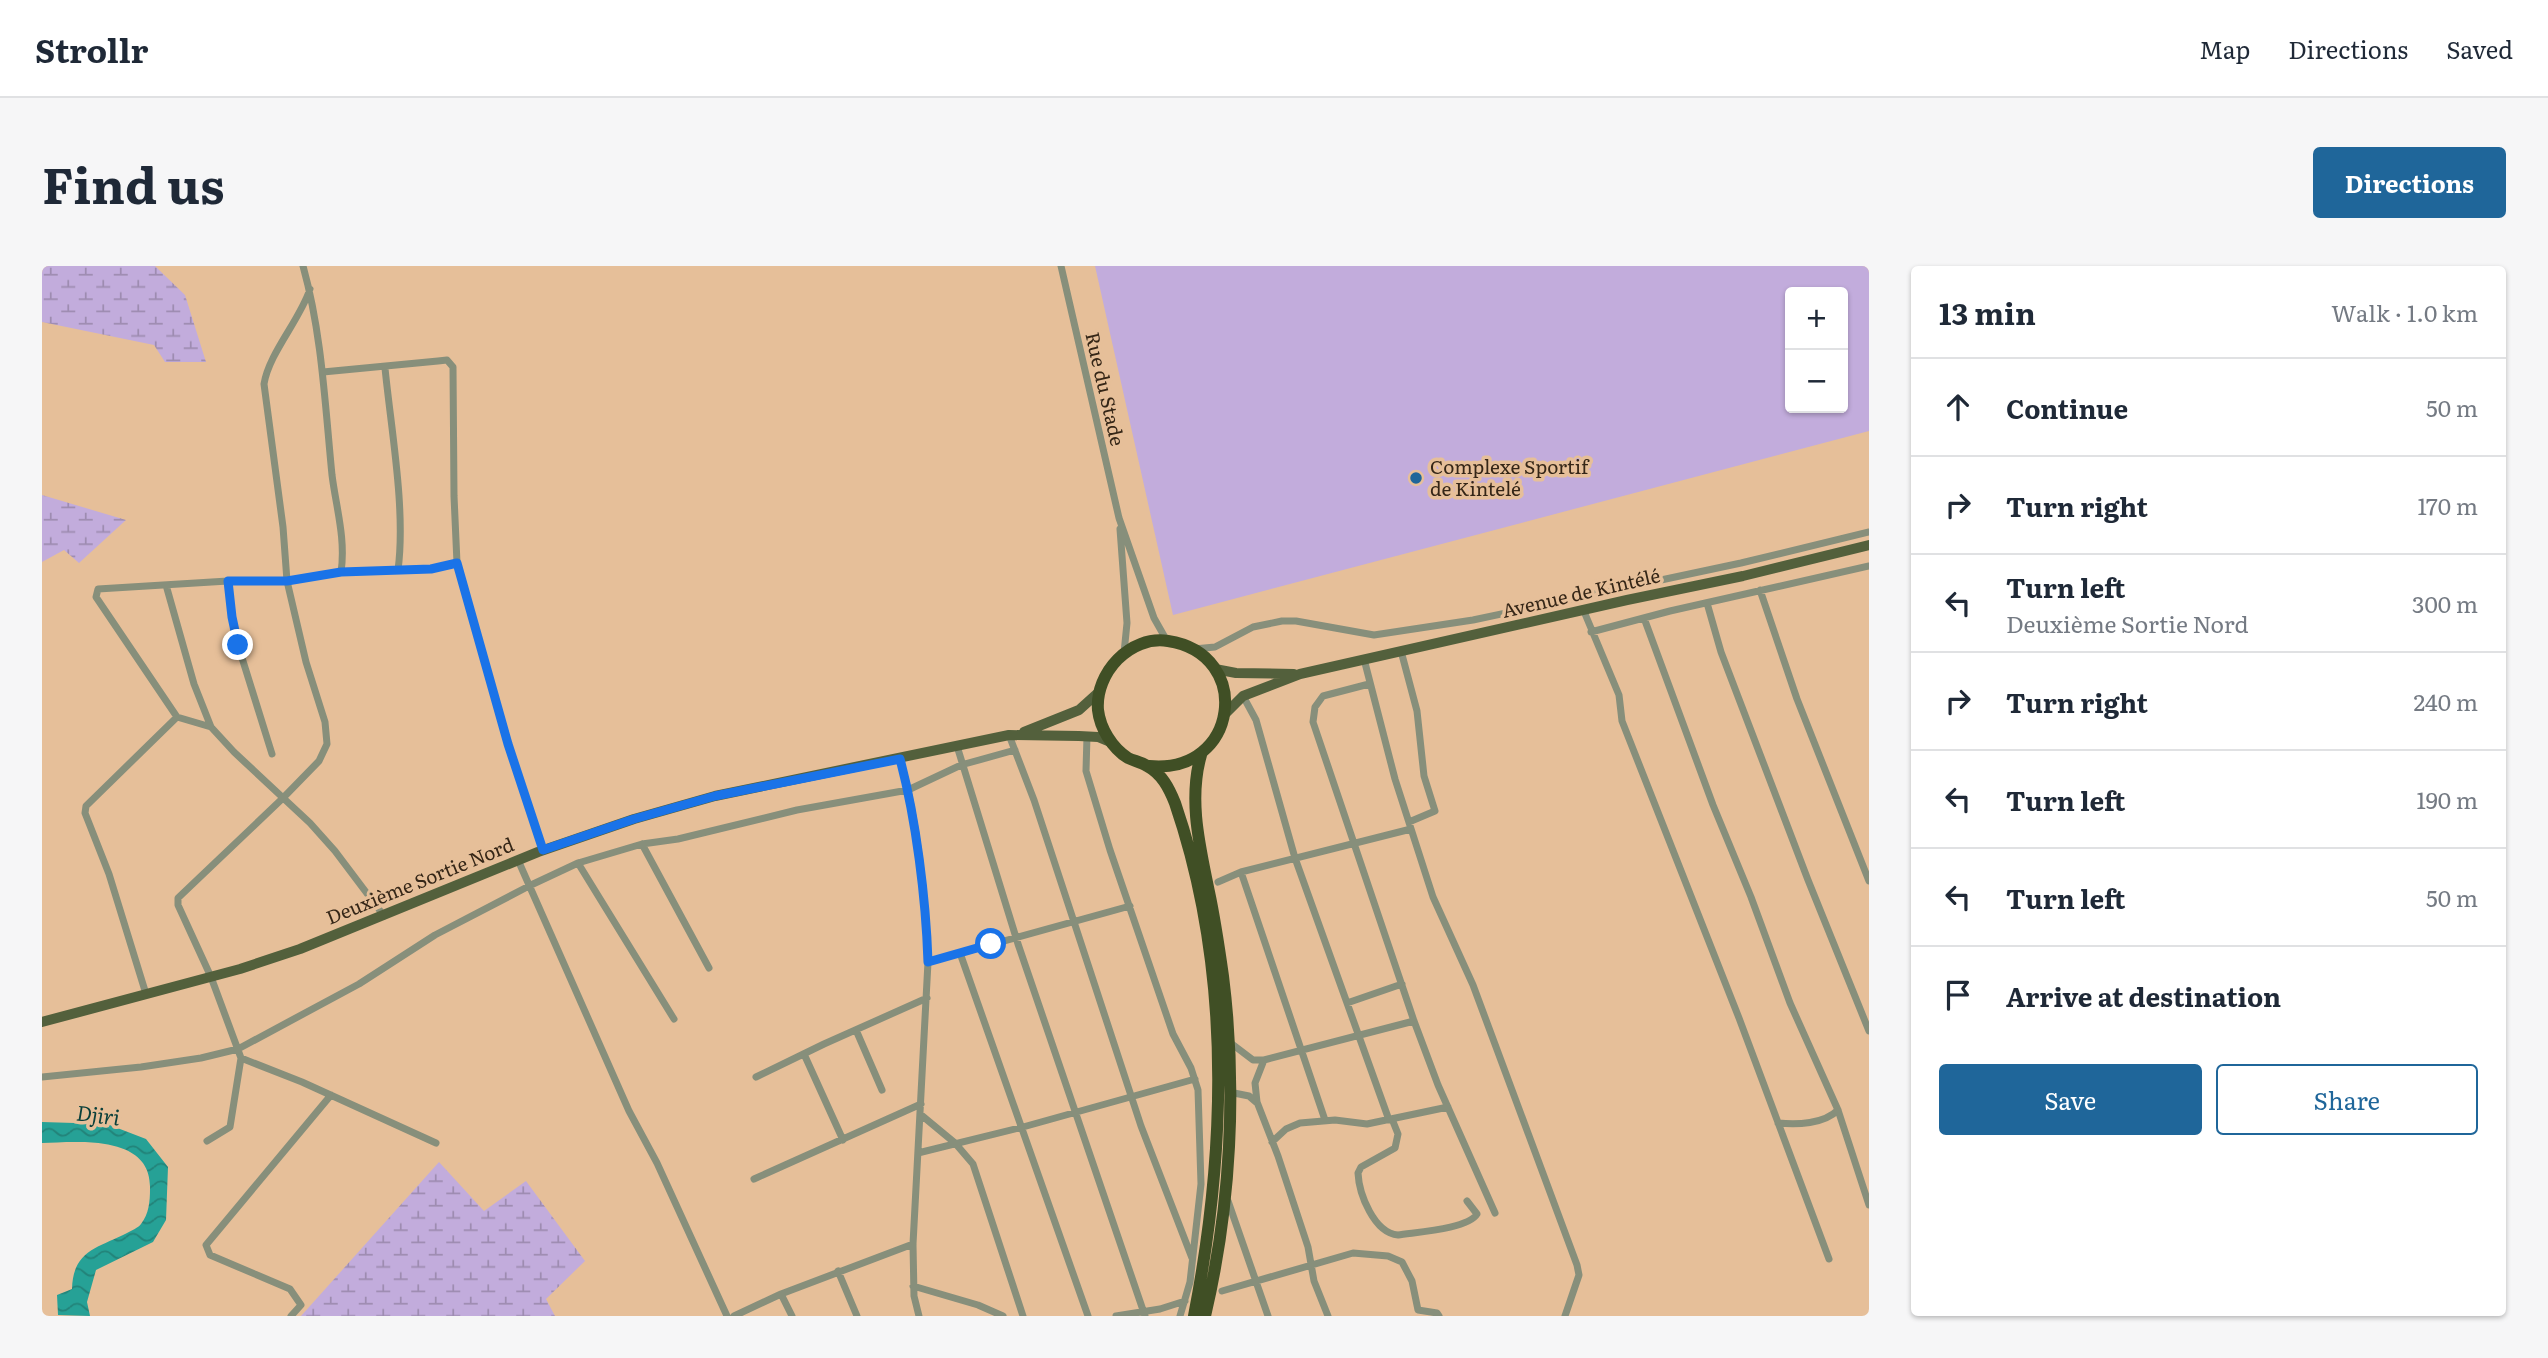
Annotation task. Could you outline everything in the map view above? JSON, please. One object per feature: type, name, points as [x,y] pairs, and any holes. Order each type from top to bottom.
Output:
[{"type":"highway","points":[[1167,641],[1194,649],[1215,669],[1222,683],[1226,698],[1221,729],[1201,755],[1176,766],[1149,766],[1127,757],[1110,741],[1102,726],[1098,709],[1099,692],[1104,677],[1124,653],[1138,645],[1167,641]]},
{"type":"highway","points":[[1201,755],[1195,780],[1197,836],[1217,939],[1228,1041],[1229,1092],[1226,1194],[1205,1316]]},
{"type":"highway","points":[[1149,766],[1168,786],[1186,838],[1206,928],[1217,1010],[1220,1081],[1217,1162],[1209,1234],[1194,1316]]},
{"type":"main road","name":"Avenue de Kintélé","points":[[1225,713],[1243,696],[1300,674],[1743,576],[1869,545]]},
{"type":"main road","name":"Avenue de Kintélé","points":[[1215,669],[1237,673],[1300,674]]},
{"type":"main road","name":"Deuxième Sortie Nord","points":[[42,1021],[211,977],[300,949],[543,850],[634,819],[715,796],[1013,735],[1079,710],[1099,692]]},
{"type":"main road","name":"Deuxième Sortie Nord","points":[[1013,735],[1087,736],[1110,741]]},
{"type":"street","points":[[303,266],[310,289],[323,372],[332,473],[344,551],[341,572]]},
{"type":"street","name":"Rue du Stade","points":[[1061,266],[1119,518],[1154,618],[1167,641]]},
{"type":"street","points":[[207,1141],[230,1127],[241,1058],[211,977],[178,905],[178,898],[283,798],[324,754],[327,736],[295,621],[287,581],[264,384],[268,370],[310,289]]},
{"type":"street","points":[[323,372],[447,360],[453,366],[457,563],[508,744],[543,850]]},
{"type":"street","points":[[385,368],[398,505],[398,570]]},
{"type":"street","name":"Rue du Stade","points":[[1119,518],[1127,624],[1124,653]]},
{"type":"street","points":[[1194,649],[1214,647],[1253,628],[1282,621],[1296,621],[1374,635],[1447,624],[1741,563],[1869,532]]},
{"type":"street","points":[[211,727],[177,716],[96,597],[98,589],[228,581],[287,581],[341,572],[431,569],[457,563]]},
{"type":"street","points":[[1591,632],[1869,566]]},
{"type":"street","points":[[228,581],[238,645],[272,754]]},
{"type":"street","points":[[166,585],[197,695],[211,727],[335,850],[384,915]]},
{"type":"street","points":[[1760,590],[1797,699],[1869,881]]},
{"type":"street","points":[[1707,603],[1721,652],[1869,1031]]},
{"type":"street","points":[[1583,610],[1619,695],[1622,721],[1829,1258]]},
{"type":"street","points":[[1644,618],[1790,1003],[1838,1110],[1869,1205]]},
{"type":"street","points":[[1218,882],[1295,858],[1354,845],[1410,826],[1435,811],[1424,776],[1417,711],[1401,651]]},
{"type":"street","points":[[1364,660],[1410,826],[1433,897],[1473,985],[1577,1265],[1578,1275],[1565,1316]]},
{"type":"street","points":[[1369,684],[1323,695],[1315,707],[1313,722],[1414,1021],[1494,1213]]},
{"type":"street","points":[[1243,696],[1256,720],[1295,858],[1359,1036],[1398,1134],[1395,1149],[1361,1167],[1358,1173],[1368,1206],[1378,1226],[1387,1233],[1398,1235],[1463,1224],[1474,1219],[1477,1214],[1467,1201]]},
{"type":"street","points":[[146,994],[108,874],[85,813],[86,806],[177,716]]},
{"type":"street","points":[[1013,735],[1015,750],[1034,800],[1141,1126],[1192,1258]]},
{"type":"street","points":[[1087,736],[1086,771],[1110,850],[1173,1034],[1198,1090],[1202,1166],[1192,1258],[1180,1316]]},
{"type":"street","points":[[957,746],[1016,937],[1144,1314]]},
{"type":"street","points":[[42,1077],[141,1067],[238,1049],[359,984],[435,935],[578,863],[642,845],[797,810],[908,790],[961,765],[1015,750]]},
{"type":"street","points":[[900,759],[908,790],[927,934],[928,962],[913,1244],[913,1286],[919,1316]]},
{"type":"street","points":[[642,845],[709,968]]},
{"type":"street","points":[[518,860],[629,1111],[657,1163],[727,1316]]},
{"type":"street","points":[[578,863],[674,1019]]},
{"type":"street","points":[[1241,873],[1325,1120]]},
{"type":"street","points":[[928,962],[1130,906]]},
{"type":"street","points":[[960,953],[1088,1316]]},
{"type":"street","points":[[1347,1003],[1402,984]]},
{"type":"street","points":[[757,1077],[927,998]]},
{"type":"street","points":[[1228,1041],[1253,1060],[1264,1060],[1414,1021]]},
{"type":"street","points":[[856,1030],[882,1090]]},
{"type":"street","points":[[804,1054],[843,1140]]},
{"type":"street","points":[[241,1058],[436,1143]]},
{"type":"street","points":[[1264,1060],[1255,1083],[1257,1102],[1308,1247],[1311,1266],[1328,1316]]},
{"type":"street","points":[[918,1153],[1195,1079]]},
{"type":"street","points":[[1229,1092],[1243,1094],[1257,1102]]},
{"type":"street","points":[[291,1316],[301,1305],[290,1289],[210,1255],[206,1245],[331,1095]]},
{"type":"street","points":[[754,1179],[921,1104]]},
{"type":"street","points":[[1272,1142],[1293,1126],[1325,1120],[1361,1125],[1448,1107]]},
{"type":"street","points":[[1779,1123],[1802,1124],[1826,1118],[1838,1110]]},
{"type":"street","points":[[920,1114],[955,1143],[972,1164],[1023,1316]]},
{"type":"street","points":[[1226,1194],[1268,1316]]},
{"type":"street","points":[[734,1316],[838,1271],[913,1244]]},
{"type":"street","points":[[1222,1291],[1353,1253],[1396,1258],[1402,1262],[1412,1281],[1419,1310],[1437,1313],[1439,1316]]},
{"type":"street","points":[[838,1271],[857,1316]]},
{"type":"street","points":[[913,1286],[978,1305],[1003,1316]]},
{"type":"street","points":[[781,1294],[792,1316]]},
{"type":"street","points":[[1116,1316],[1144,1314],[1185,1301]]},
{"type":"street","points":[[978,1305],[980,1316]]},
{"type":"green space","points":[[42,266],[155,266],[185,295],[206,362],[165,362],[154,345],[42,322]]},
{"type":"green space","name":"Complexe Sportif de Kintelé","points":[[1095,266],[1869,266],[1869,431],[1173,615]]},
{"type":"green space","points":[[42,495],[126,520],[79,563],[64,550],[42,562]]},
{"type":"green space","points":[[439,1162],[484,1211],[526,1181],[585,1261],[546,1299],[555,1316],[301,1316]]},
{"type":"water","points":[[42,1122],[107,1124],[146,1139],[168,1167],[166,1220],[153,1242],[96,1270],[87,1302],[90,1316],[58,1315],[57,1295],[72,1289],[77,1266],[89,1252],[141,1224],[149,1203],[147,1171],[139,1158],[110,1145],[42,1143]]},
{"type":"place","name":"Complexe Sportif de Kintelé","points":[[1416,478]]},
{"type":"route","points":[[238,645],[228,581],[287,581],[341,572],[431,569],[457,563],[508,744],[543,850],[672,807],[715,796],[900,759],[908,790],[927,934],[928,962],[991,944]]},
{"type":"water label","name":"Djiri","points":[[98,1116]]}]
